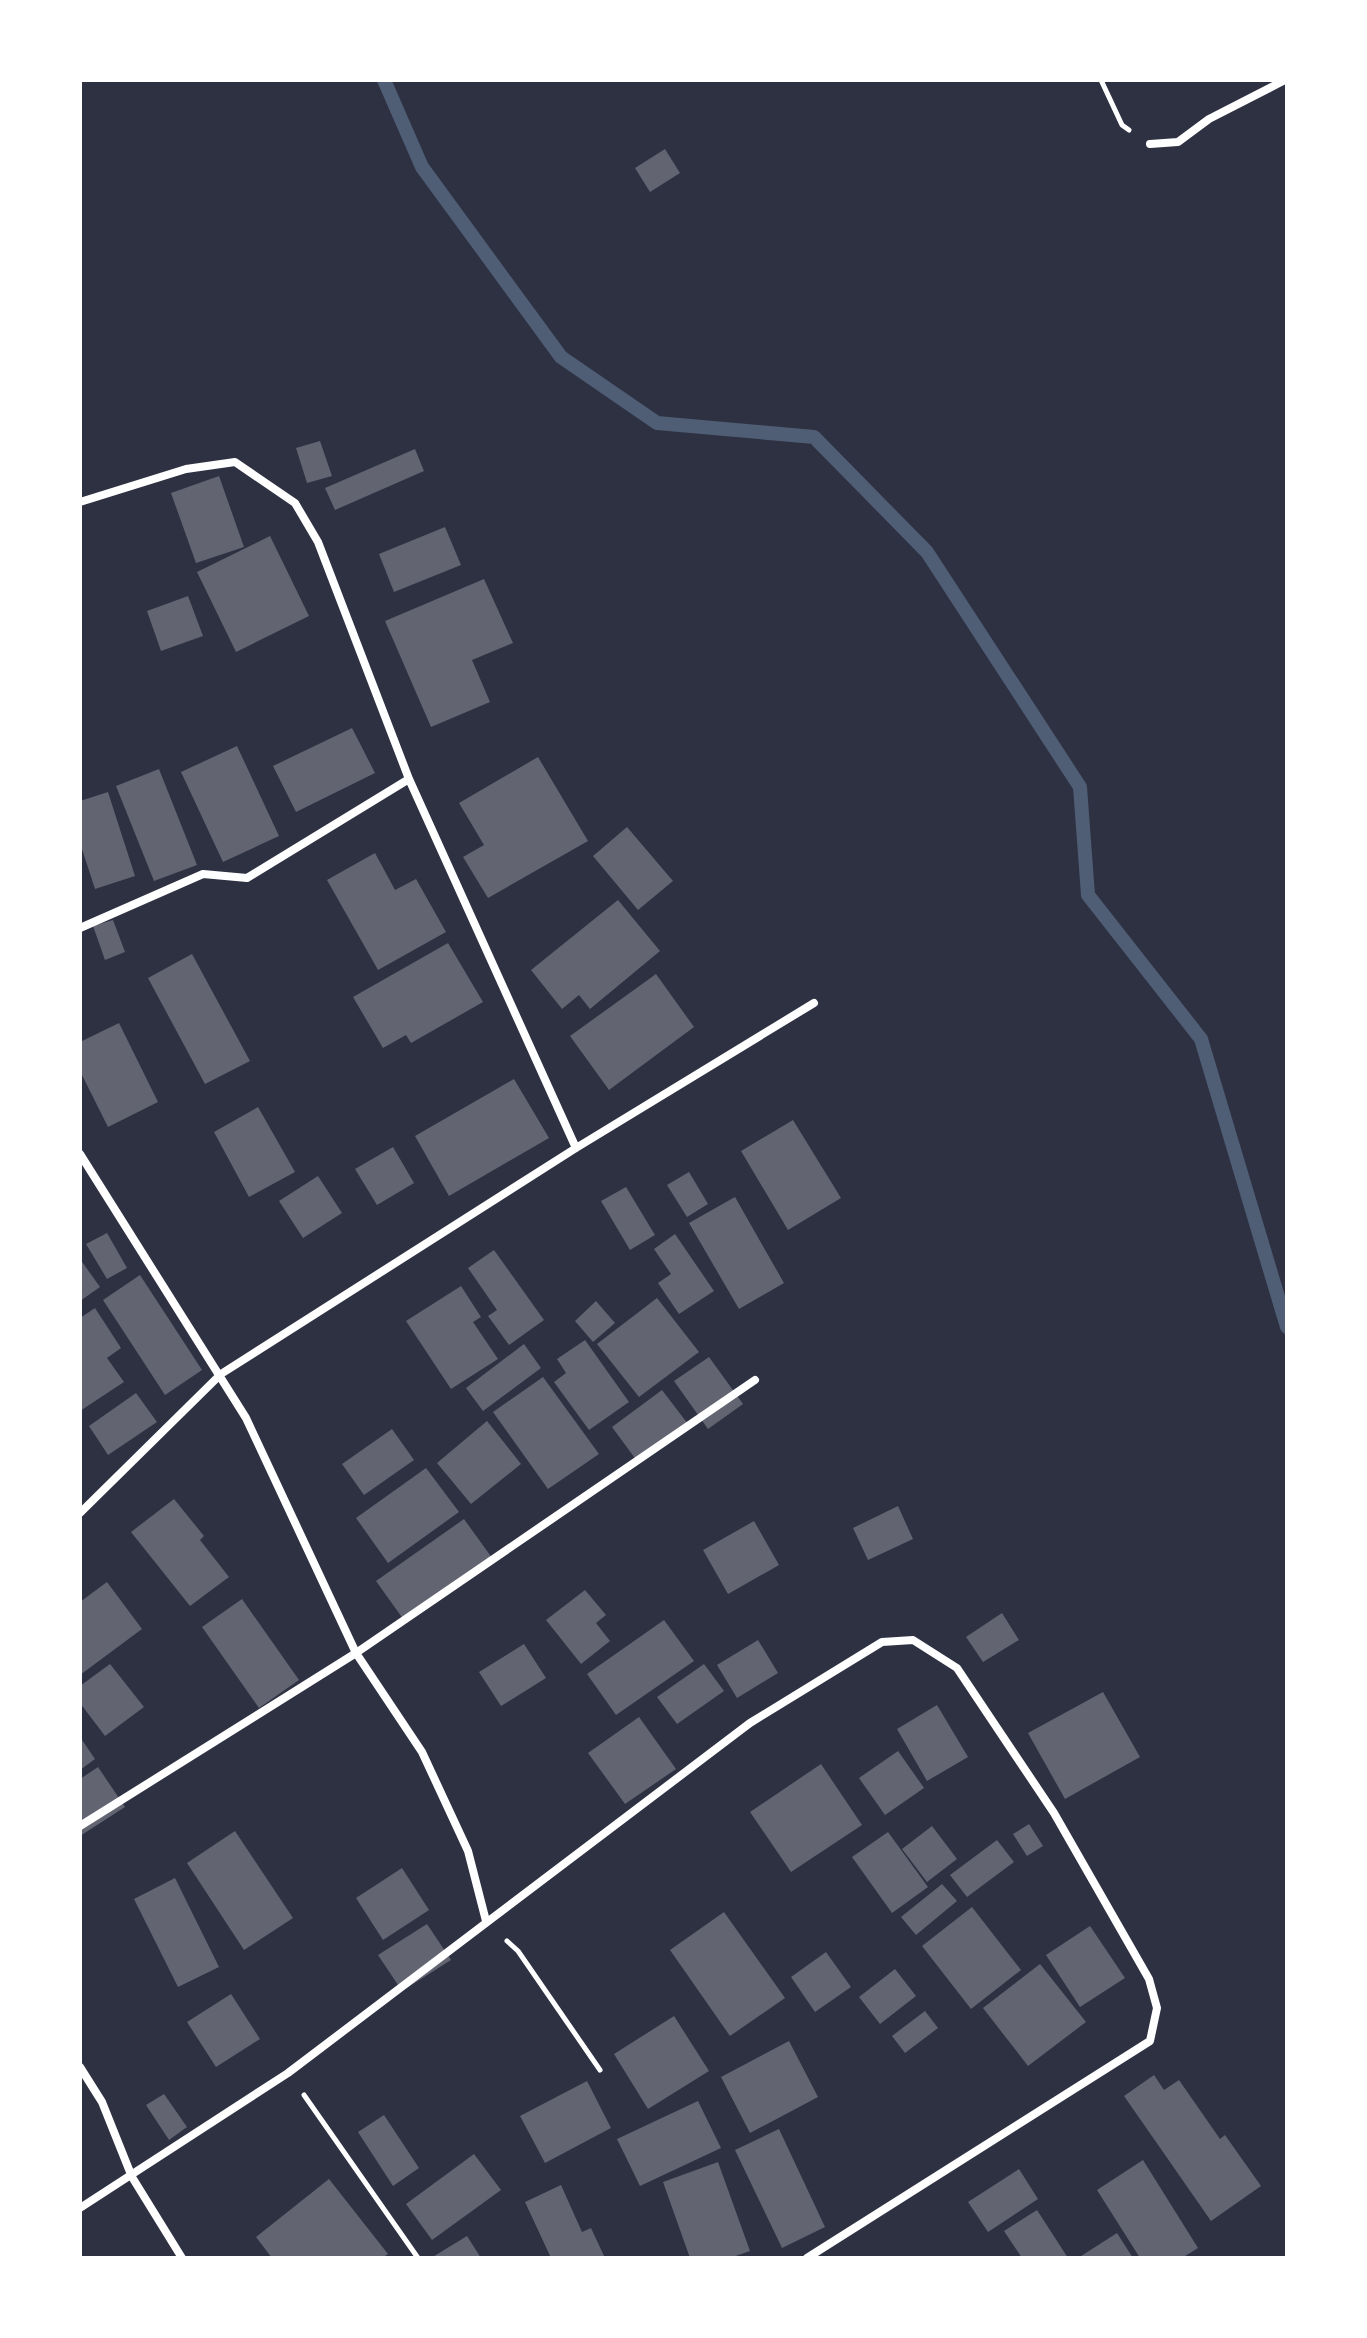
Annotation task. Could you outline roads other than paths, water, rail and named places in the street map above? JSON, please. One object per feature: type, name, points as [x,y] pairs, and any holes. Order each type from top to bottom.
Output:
[{"type":"street","points":[[1150,144],[1178,142],[1209,119],[1285,80]]},
{"type":"street","points":[[80,502],[186,469],[235,462],[295,503],[318,542],[409,779],[576,1148]]},
{"type":"street","points":[[80,928],[203,874],[247,878],[409,779]]},
{"type":"street","points":[[80,1513],[221,1374],[576,1148],[814,1003]]},
{"type":"street","points":[[80,1154],[246,1418],[356,1653],[422,1752],[468,1851],[486,1921]]},
{"type":"street","points":[[80,1826],[356,1653],[755,1380]]},
{"type":"street","points":[[80,2208],[288,2073],[750,1723],[882,1642],[913,1640],[957,1668],[1054,1813],[1149,1979],[1157,2008],[1150,2041],[807,2258]]},
{"type":"street","points":[[80,2067],[102,2102],[132,2177],[182,2258]]},
{"type":"waterway","points":[[384,80],[422,167],[561,357],[657,423],[814,437],[927,552],[1080,787],[1088,895],[1201,1039],[1287,1327]]}]
